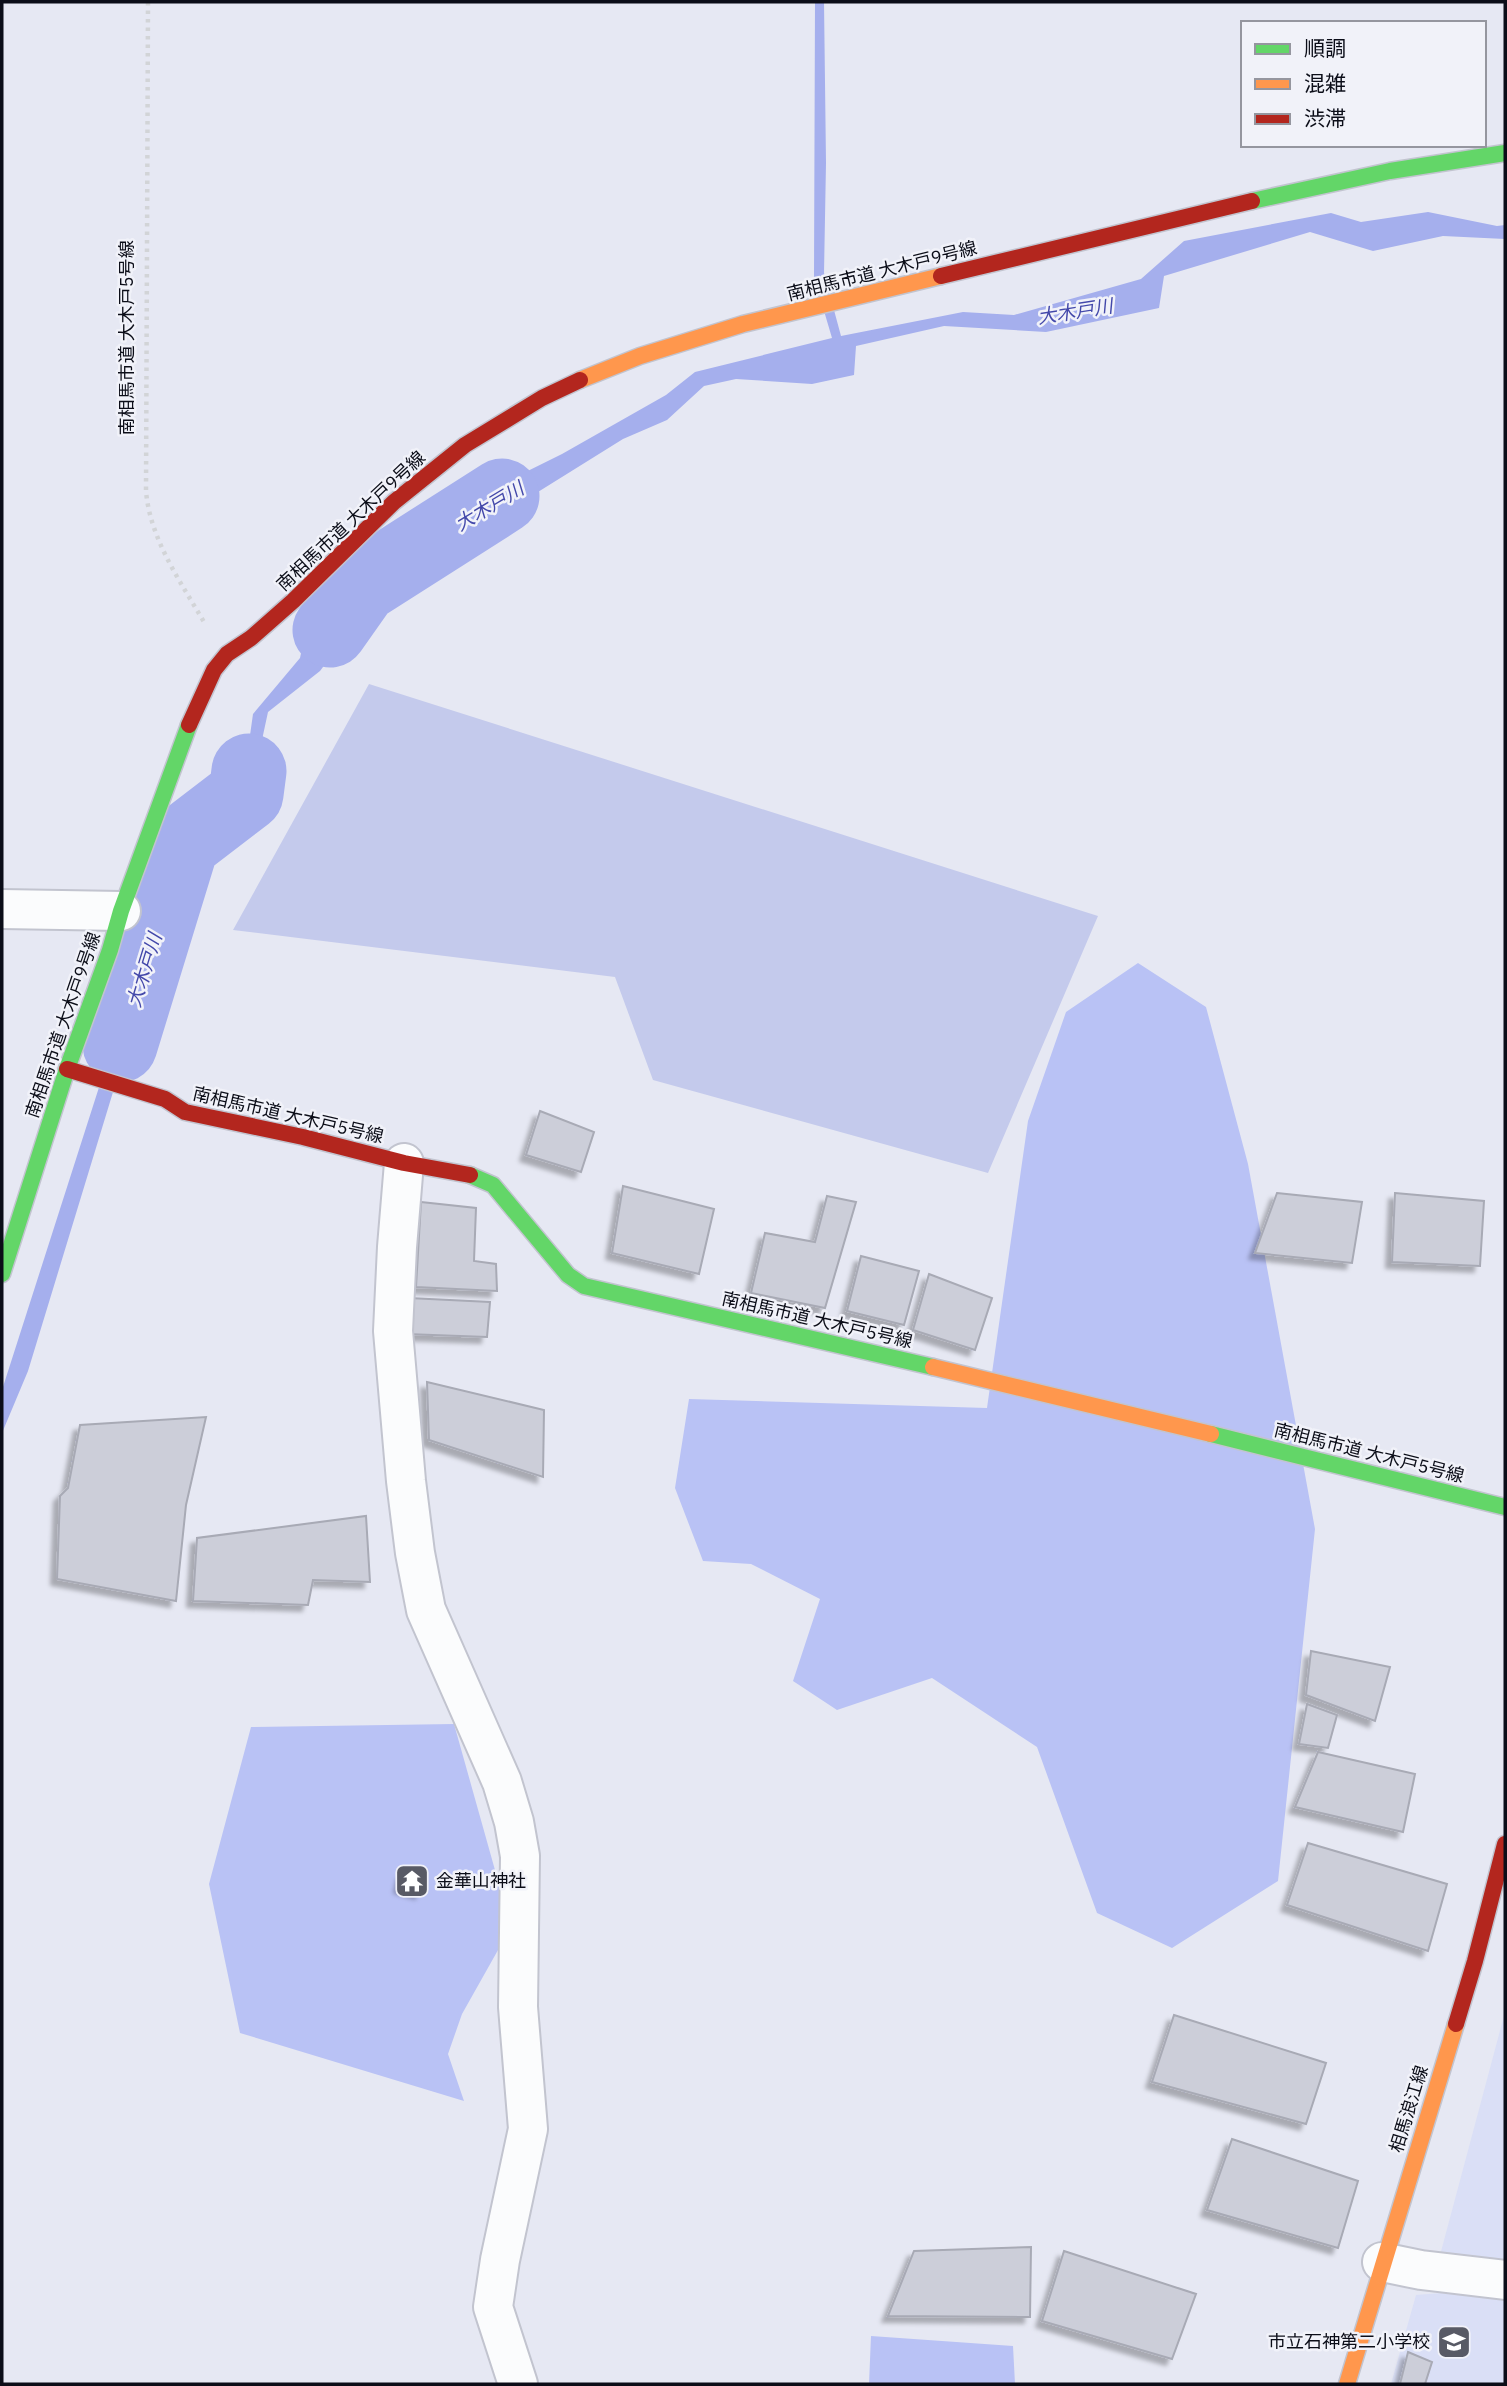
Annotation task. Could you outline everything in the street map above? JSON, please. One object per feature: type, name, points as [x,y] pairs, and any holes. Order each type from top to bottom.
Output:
[{"type":"street","name":"南相馬市道 大木戸9号線","points":[[2,1275],[67,1069],[110,950],[121,911],[184,738],[214,670],[227,654],[251,638],[293,601],[394,502],[465,445],[542,398],[640,356],[743,324],[1270,197],[1390,171],[1505,153]]},
{"type":"street","points":[[2,909],[121,911]]},
{"type":"street","name":"南相馬市道 大木戸5号線","points":[[67,1069],[165,1099],[185,1112],[303,1137],[404,1163],[477,1176],[493,1185],[568,1275],[584,1286],[995,1381],[1505,1507]]},
{"type":"street","points":[[404,1163],[393,1331],[406,1481],[420,1581],[431,1622],[502,1782],[514,1822],[520,1856],[518,2007],[528,2129],[500,2260],[493,2308],[518,2384]]},
{"type":"street","name":"相馬浪江線","points":[[1347,2384],[1475,1961],[1505,1844]]},
{"type":"street","points":[[1382,2262],[1421,2270],[1505,2280]]},
{"type":"path","name":"南相馬市道 大木戸5号線","points":[[148,2],[148,514],[178,578],[227,654]]},
{"type":"shaded area","points":[[369,684],[1098,916],[988,1173],[653,1080],[615,977],[233,930]]},
{"type":"shaded area","points":[[1138,963],[1206,1007],[1248,1164],[1315,1529],[1278,1881],[1172,1948],[1097,1913],[1037,1747],[932,1678],[837,1710],[793,1681],[820,1599],[751,1564],[703,1561],[675,1488],[689,1399],[987,1408],[1028,1121],[1066,1012]]},
{"type":"shaded area","points":[[454,1724],[511,1927],[462,2014],[448,2054],[464,2101],[240,2033],[209,1884],[251,1727]]},
{"type":"shaded area","points":[[1505,2012],[1505,2266],[1439,2259]]},
{"type":"shaded area","name":"市立石神第二小学校","points":[[1442,2293],[1505,2300],[1505,2384],[1391,2384],[1416,2295]]},
{"type":"shaded area","points":[[871,2336],[1013,2346],[1015,2384],[869,2384]]},
{"type":"water","points":[[815,2],[824,2],[824,273],[841,336],[963,312],[1014,315],[1141,279],[1184,241],[1331,213],[1361,222],[1428,212],[1497,226],[1505,225],[1505,239],[1443,236],[1373,251],[1310,232],[1164,276],[1159,308],[1046,332],[944,326],[856,346],[854,375],[812,384],[736,379],[704,386],[667,420],[623,439],[493,520],[407,555],[320,671],[268,712],[251,791],[196,834],[131,1033],[28,1371],[2,1433],[2,1390],[118,1028],[138,981],[186,831],[243,785],[253,714],[300,658],[305,635],[447,511],[562,454],[666,395],[695,372],[832,338],[814,277]]},
{"type":"building","points":[[540,1111],[594,1132],[581,1172],[526,1155]]},
{"type":"building","points":[[623,1186],[714,1209],[699,1274],[612,1253]]},
{"type":"building","points":[[1277,1193],[1362,1202],[1352,1263],[1255,1253]]},
{"type":"building","points":[[1395,1193],[1484,1201],[1480,1266],[1392,1262]]},
{"type":"building","points":[[827,1196],[856,1202],[825,1308],[751,1293],[765,1233],[815,1242]]},
{"type":"building","points":[[421,1202],[476,1208],[474,1261],[496,1264],[497,1291],[416,1287]]},
{"type":"building","points":[[861,1256],[919,1271],[904,1325],[847,1311]]},
{"type":"building","points":[[929,1274],[992,1298],[975,1350],[913,1330]]},
{"type":"building","points":[[409,1298],[490,1302],[487,1337],[406,1334]]},
{"type":"building","points":[[427,1382],[544,1410],[543,1477],[429,1440]]},
{"type":"building","points":[[206,1417],[186,1505],[176,1601],[57,1579],[60,1496],[68,1488],[80,1425]]},
{"type":"building","points":[[366,1516],[370,1582],[313,1580],[308,1605],[193,1601],[197,1538]]},
{"type":"building","points":[[1311,1651],[1390,1667],[1375,1721],[1306,1695]]},
{"type":"building","points":[[1307,1704],[1337,1715],[1328,1748],[1299,1744]]},
{"type":"building","points":[[1318,1752],[1415,1774],[1403,1832],[1295,1807]]},
{"type":"building","points":[[1308,1843],[1447,1884],[1428,1951],[1287,1905]]},
{"type":"building","name":"金華山神社","points":[[403,1873],[425,1875],[421,1893],[400,1887]]},
{"type":"building","points":[[1174,2015],[1326,2063],[1306,2124],[1152,2082]]},
{"type":"building","points":[[1232,2139],[1358,2181],[1338,2248],[1207,2210]]},
{"type":"building","points":[[1031,2247],[1030,2317],[888,2316],[914,2251]]},
{"type":"building","points":[[1064,2251],[1196,2294],[1172,2359],[1042,2321]]},
{"type":"building","points":[[1408,2352],[1432,2362],[1425,2384],[1400,2384]]},
{"type":"waterway","name":"大木戸川","points":[[330,630],[361,586],[502,496]]},
{"type":"waterway","name":"大木戸川","points":[[120,1045],[182,843],[246,794],[249,771]]},
{"type":"traffic: fast","points":[[1252,201],[1390,171],[1505,153]]},
{"type":"traffic: fast","points":[[2,1274],[67,1069],[189,725]]},
{"type":"traffic: fast","points":[[470,1175],[493,1185],[568,1275],[584,1286],[933,1367]]},
{"type":"traffic: fast","points":[[1211,1434],[1505,1507]]},
{"type":"traffic: slow","points":[[580,380],[640,356],[743,324],[941,276]]},
{"type":"traffic: slow","points":[[933,1367],[1211,1434]]},
{"type":"traffic: slow","points":[[1347,2384],[1456,2024]]},
{"type":"traffic: jam","points":[[941,276],[1252,201]]},
{"type":"traffic: jam","points":[[189,725],[214,670],[227,654],[251,638],[293,601],[394,502],[465,445],[542,398],[580,380]]},
{"type":"traffic: jam","points":[[67,1069],[165,1099],[185,1112],[303,1137],[404,1163],[470,1175]]},
{"type":"traffic: jam","points":[[1456,2024],[1505,1844]]},
{"type":"place","name":"金華山神社","points":[[412,1881]]},
{"type":"place","name":"市立石神第二小学校","points":[[1454,2342]]}]
